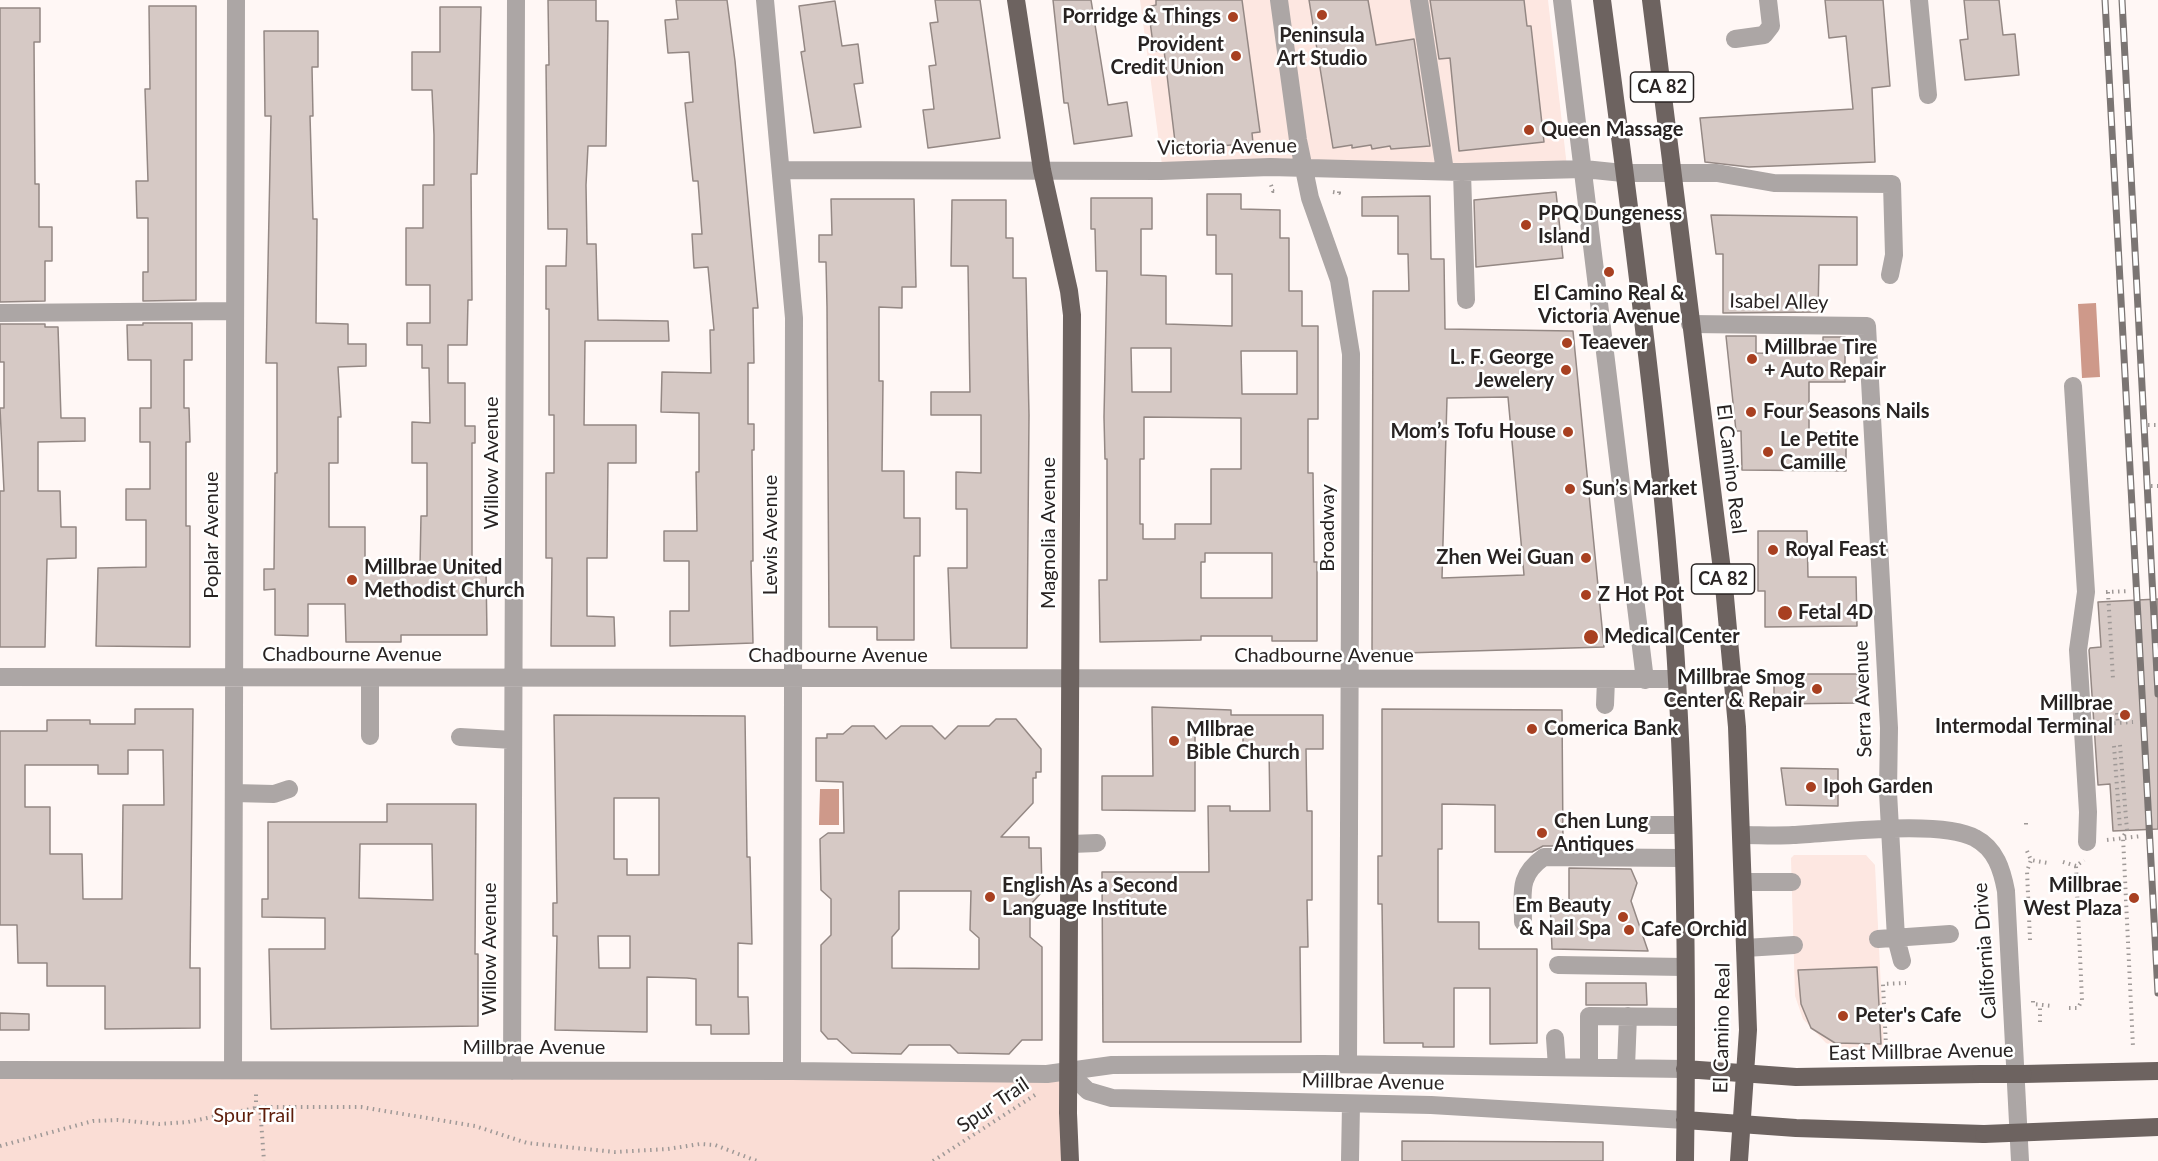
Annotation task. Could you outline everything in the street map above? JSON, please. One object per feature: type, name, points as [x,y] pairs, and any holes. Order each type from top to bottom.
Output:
[{"type":"main road","name":"Magnolia Avenue","points":[[1016,0],[1042,170],[1069,291],[1072,315],[1072,679],[1068,1072],[1070,1161]]},
{"type":"main road","name":"El Camino Real","points":[[1602,0],[1663,500],[1676,679],[1683,858],[1686,1161]]},
{"type":"main road","name":"El Camino Real","points":[[1651,0],[1731,659],[1743,835],[1748,1030],[1739,1161]]},
{"type":"main road","name":"East Millbrae Avenue","points":[[1685,1069],[1797,1077],[2158,1071]]},
{"type":"main road","points":[[1685,1120],[1984,1134],[2158,1127]]},
{"type":"street","name":"Poplar Avenue","points":[[233,1070],[236,0]]},
{"type":"street","name":"Willow Avenue","points":[[512,1071],[516,0]]},
{"type":"street","name":"Lewis Avenue","points":[[765,0],[794,318],[792,1071]]},
{"type":"street","name":"Broadway","points":[[1279,0],[1310,198],[1339,280],[1351,354],[1348,1064]]},
{"type":"street","points":[[1419,0],[1454,171],[1466,300]]},
{"type":"street","points":[[1562,0],[1645,680]]},
{"type":"street","points":[[1735,39],[1764,35],[1771,26],[1768,0]]},
{"type":"street","points":[[1919,0],[1928,95]]},
{"type":"street","name":"Victoria Avenue","points":[[781,170],[1304,168],[1454,171],[1584,169],[1623,173],[1717,173],[1774,183],[1892,184],[1894,255],[1890,275]]},
{"type":"street","points":[[0,313],[235,311]]},
{"type":"street","name":"Isabel Alley","points":[[1690,324],[1867,326]]},
{"type":"street","name":"Serra Avenue","points":[[1867,326],[1889,728],[1891,829],[1885,882],[1887,939],[1902,961]]},
{"type":"street","points":[[2073,386],[2086,592],[2078,650],[2087,850]]},
{"type":"street","name":"Chadbourne Avenue","points":[[0,677],[1676,679]]},
{"type":"street","points":[[370,678],[370,736]]},
{"type":"street","points":[[1605,705],[1606,679]]},
{"type":"street","points":[[459,737],[513,740]]},
{"type":"street","points":[[234,793],[274,794],[289,789]]},
{"type":"street","points":[[1644,825],[1682,825]]},
{"type":"street","name":"California Drive","points":[[1743,835],[1891,829],[1947,831],[1974,837],[1991,849],[2002,872],[2006,891],[2020,1161]]},
{"type":"street","points":[[1071,844],[1097,843]]},
{"type":"street","points":[[1523,922],[1523,879],[1534,864],[1544,857],[1683,858]]},
{"type":"street","points":[[1744,882],[1792,882]]},
{"type":"street","points":[[1887,939],[1950,934]]},
{"type":"street","points":[[1745,948],[1794,945]]},
{"type":"street","points":[[1558,965],[1684,967]]},
{"type":"street","points":[[1589,1067],[1589,1016],[1684,1017]]},
{"type":"street","points":[[1626,1067],[1628,1016]]},
{"type":"street","points":[[1555,1038],[1557,1067]]},
{"type":"street","name":"Millbrae Avenue","points":[[0,1070],[1068,1072],[1112,1065],[1348,1064],[1685,1069]]},
{"type":"street","name":"Millbrae Avenue","points":[[1068,1072],[1088,1091],[1112,1098],[1431,1105],[1685,1120]]},
{"type":"street","points":[[1350,1161],[1351,1104]]},
{"type":"path","points":[[1271,184],[1273,191],[1278,191]]},
{"type":"path","points":[[1333,192],[1339,193],[1339,186]]},
{"type":"path","points":[[2148,426],[2158,425]]},
{"type":"path","points":[[2151,486],[2158,486]]},
{"type":"path","points":[[2108,592],[2113,679]]},
{"type":"path","points":[[2117,713],[2118,723]]},
{"type":"path","points":[[2083,725],[2133,722]]},
{"type":"path","points":[[2120,828],[2117,746],[2127,830],[2123,837],[2133,1047]]},
{"type":"path","points":[[2107,840],[2142,836]]},
{"type":"path","points":[[2069,1008],[2078,1008],[2082,1000],[2076,866],[2087,850]]},
{"type":"path","points":[[2027,851],[2031,860],[2027,871],[2031,948]]},
{"type":"path","points":[[2031,860],[2048,863]]},
{"type":"path","points":[[2063,861],[2076,866]]},
{"type":"path","points":[[1886,1046],[1882,984],[1906,983]]},
{"type":"path","points":[[2032,993],[2033,1004],[2052,1006]]},
{"type":"path","points":[[2040,1005],[2040,1022]]},
{"type":"path","points":[[256,1092],[264,1161]]},
{"type":"path","name":"Spur Trail","points":[[933,1161],[961,1145],[1039,1092]]},
{"type":"path","points":[[0,1146],[93,1121],[169,1124],[258,1107],[361,1107],[475,1126],[527,1143],[615,1152],[668,1149],[700,1143],[715,1145],[757,1161]]},
{"type":"shaded area","points":[[1140,0],[1548,0],[1567,167],[1162,165]]},
{"type":"shaded area","points":[[2096,303],[2100,377],[2082,378],[2078,304]]},
{"type":"shaded area","points":[[820,789],[839,789],[839,825],[819,825]]},
{"type":"shaded area","points":[[1794,855],[1866,855],[1875,865],[1884,1050],[1845,1050],[1826,1043],[1803,1019],[1795,996],[1791,858]]},
{"type":"green space","name":"Spur Trail","points":[[0,1070],[1068,1072],[1069,1161],[0,1161]]},
{"type":"building","points":[[548,0],[596,0],[596,21],[608,21],[606,146],[588,146],[586,185],[587,244],[596,244],[598,320],[668,321],[669,341],[585,341],[584,425],[636,425],[636,463],[608,463],[607,558],[587,558],[587,616],[614,617],[615,646],[551,646],[552,558],[546,558],[546,473],[554,473],[554,415],[549,415],[549,309],[546,309],[546,266],[566,266],[567,229],[548,229],[546,65],[549,65]]},
{"type":"building","points":[[676,0],[727,0],[735,61],[758,308],[753,308],[754,363],[748,363],[748,424],[754,424],[754,450],[752,450],[753,561],[751,561],[753,643],[670,646],[670,611],[689,611],[689,561],[664,561],[664,531],[697,531],[696,472],[699,472],[699,413],[661,412],[662,372],[711,373],[710,330],[714,330],[708,267],[694,268],[692,234],[702,234],[698,181],[693,181],[685,103],[693,102],[689,52],[668,53],[665,20],[678,19]]},
{"type":"building","points":[[935,0],[980,0],[1000,138],[928,148],[923,110],[934,109],[929,66],[936,65],[930,23],[938,22]]},
{"type":"building","points":[[1053,0],[1091,0],[1108,105],[1127,102],[1132,136],[1074,144],[1068,103],[1064,103]]},
{"type":"building","points":[[1156,0],[1242,0],[1260,132],[1252,133],[1253,143],[1176,150],[1164,50],[1154,51],[1148,7],[1156,5]]},
{"type":"building","points":[[1309,0],[1368,0],[1376,45],[1414,39],[1430,146],[1391,149],[1390,146],[1372,149],[1371,145],[1352,148],[1352,145],[1333,148]]},
{"type":"building","points":[[1430,0],[1524,0],[1527,26],[1531,26],[1544,142],[1459,151],[1450,58],[1439,59]]},
{"type":"building","points":[[1825,0],[1883,0],[1890,86],[1872,88],[1875,162],[1749,167],[1705,162],[1700,118],[1853,109],[1846,36],[1829,38]]},
{"type":"building","points":[[1964,0],[1999,0],[2003,35],[2015,34],[2019,75],[1965,80],[1960,40],[1968,39]]},
{"type":"building","points":[[835,1],[842,46],[858,44],[863,83],[854,84],[861,127],[814,133],[801,52],[805,51],[799,6]]},
{"type":"building","points":[[149,6],[196,6],[196,300],[143,301],[143,272],[148,272],[148,218],[137,218],[136,181],[148,181],[145,89],[150,89]]},
{"type":"building","points":[[440,7],[481,7],[477,174],[471,174],[472,300],[468,300],[467,345],[448,345],[448,383],[465,383],[465,426],[475,426],[475,443],[472,443],[472,569],[486,569],[487,635],[401,635],[401,642],[346,642],[345,604],[308,604],[308,636],[275,635],[275,589],[264,590],[264,569],[274,569],[277,363],[266,363],[271,116],[265,116],[264,31],[318,31],[318,67],[312,67],[313,116],[310,116],[313,219],[317,219],[316,323],[348,324],[348,344],[366,344],[366,366],[338,367],[341,417],[338,417],[338,463],[329,463],[329,527],[365,527],[365,568],[420,567],[421,516],[427,516],[427,463],[412,463],[412,422],[430,423],[429,368],[422,368],[422,345],[407,345],[407,323],[430,323],[430,285],[406,285],[406,228],[423,228],[423,185],[434,185],[434,135],[432,90],[412,90],[412,52],[440,52]]},
{"type":"building","points":[[0,8],[40,8],[40,42],[34,42],[35,184],[39,184],[39,227],[52,227],[52,261],[45,261],[45,301],[0,302]]},
{"type":"building","points":[[1556,192],[1563,258],[1476,267],[1474,200]]},
{"type":"building","points":[[1207,194],[1241,194],[1241,209],[1280,210],[1280,238],[1289,238],[1289,291],[1302,291],[1302,326],[1318,326],[1318,419],[1308,419],[1308,473],[1313,473],[1314,562],[1317,562],[1317,641],[1272,641],[1272,636],[1201,636],[1201,640],[1100,642],[1099,580],[1107,580],[1107,459],[1105,459],[1104,417],[1107,271],[1096,271],[1095,229],[1091,229],[1091,198],[1152,198],[1152,229],[1141,229],[1141,275],[1166,276],[1166,324],[1232,326],[1232,274],[1216,274],[1216,235],[1207,235]],"holes":[[[1131,348],[1171,348],[1171,392],[1132,392]],[[1241,351],[1297,351],[1297,394],[1242,394]],[[1144,417],[1241,418],[1241,469],[1211,469],[1211,524],[1175,524],[1175,539],[1143,539],[1143,524],[1140,524],[1140,459],[1144,459]],[[1205,553],[1272,553],[1272,598],[1201,598],[1201,562],[1205,562]]]},
{"type":"building","points":[[1430,196],[1431,259],[1444,259],[1445,329],[1573,331],[1604,647],[1372,654],[1373,291],[1409,291],[1408,254],[1398,254],[1398,216],[1362,216],[1362,197]],"holes":[[[1508,397],[1524,575],[1442,578],[1447,398]]]},
{"type":"building","points":[[831,199],[914,199],[916,287],[902,287],[902,308],[879,307],[879,381],[883,381],[882,471],[904,471],[904,518],[920,518],[920,556],[914,556],[914,640],[877,640],[877,627],[829,627],[826,262],[819,262],[819,235],[832,235]]},
{"type":"building","points":[[952,200],[1006,200],[1006,238],[1013,238],[1013,278],[1026,278],[1029,415],[1027,648],[951,648],[948,568],[967,568],[967,509],[956,509],[956,472],[981,473],[981,415],[931,415],[931,392],[970,392],[968,266],[951,266]]},
{"type":"building","points":[[1711,215],[1857,217],[1857,265],[1819,265],[1818,312],[1723,313],[1723,254],[1716,254]]},
{"type":"building","points":[[143,323],[192,323],[192,360],[184,360],[184,408],[189,408],[190,442],[186,442],[186,526],[190,526],[190,647],[96,646],[98,568],[146,567],[146,520],[126,520],[126,489],[150,489],[150,442],[140,442],[140,408],[151,408],[151,360],[128,360],[127,325],[143,325]]},
{"type":"building","points":[[0,324],[45,324],[45,327],[58,327],[61,418],[85,418],[85,441],[38,442],[38,491],[60,491],[61,527],[76,527],[76,558],[47,559],[45,647],[0,647],[0,491],[4,491],[0,408],[4,408],[4,362],[0,362]]},
{"type":"building","points":[[1726,336],[1756,336],[1756,353],[1823,354],[1823,337],[1845,337],[1845,382],[1809,382],[1809,434],[1846,433],[1846,471],[1742,470],[1741,431],[1736,431]]},
{"type":"building","points":[[1758,531],[1807,531],[1808,577],[1856,577],[1857,626],[1765,627],[1765,591],[1758,591]]},
{"type":"building","name":"Millbrae Intermodal Terminal","points":[[2158,599],[2158,829],[2113,831],[2110,784],[2098,785],[2089,650],[2101,647],[2098,602]]},
{"type":"building","name":"Millbrae Smog Center & Repair","points":[[1774,674],[1859,674],[1860,703],[1774,704]]},
{"type":"building","points":[[1152,707],[1231,710],[1231,715],[1323,715],[1323,749],[1306,749],[1307,811],[1312,811],[1312,900],[1307,900],[1308,947],[1300,947],[1301,1042],[1103,1042],[1102,872],[1209,872],[1208,806],[1230,806],[1230,811],[1270,811],[1269,749],[1243,749],[1243,735],[1195,735],[1195,811],[1102,810],[1102,776],[1153,776]]},
{"type":"building","points":[[135,709],[193,709],[190,968],[200,968],[200,1028],[105,1029],[105,986],[47,986],[47,963],[18,963],[17,925],[0,925],[0,731],[47,731],[47,720],[90,720],[90,724],[135,724]],"holes":[[[128,750],[163,750],[164,805],[123,805],[122,899],[83,899],[82,854],[50,854],[50,807],[25,807],[25,765],[98,765],[98,774],[128,774]]]},
{"type":"building","points":[[1382,709],[1562,710],[1563,846],[1543,846],[1532,852],[1495,852],[1495,805],[1442,804],[1442,849],[1438,849],[1438,922],[1479,922],[1479,949],[1537,949],[1537,1043],[1490,1044],[1490,988],[1454,988],[1454,1047],[1423,1047],[1423,1043],[1384,1043],[1382,904],[1378,904],[1378,856],[1382,856]]},
{"type":"building","points":[[554,715],[745,716],[747,857],[750,857],[752,944],[738,943],[738,997],[748,997],[749,1034],[711,1034],[711,1025],[696,1025],[696,979],[647,977],[647,1032],[555,1030],[557,936],[553,936],[553,903],[557,903]],"holes":[[[614,798],[659,798],[659,875],[627,875],[627,859],[614,859]],[[598,936],[630,936],[630,968],[599,968]]]},
{"type":"building","points":[[996,719],[1016,719],[1041,749],[1041,772],[1036,772],[1036,778],[1033,778],[1033,803],[1001,837],[1029,837],[1029,848],[1041,848],[1042,892],[1030,905],[1030,937],[1042,947],[1042,1040],[1022,1040],[1009,1054],[958,1053],[950,1045],[909,1045],[901,1054],[852,1053],[837,1039],[828,1039],[821,1031],[821,945],[831,935],[831,899],[821,890],[820,839],[828,833],[844,833],[843,782],[816,781],[816,738],[827,738],[827,734],[843,734],[852,726],[874,726],[886,739],[901,726],[932,726],[945,739],[958,726],[989,726]],"holes":[[[899,891],[971,891],[970,930],[979,938],[979,969],[892,968],[892,937],[899,929]]]},
{"type":"building","name":"Ipoh Garden","points":[[1781,768],[1838,769],[1838,806],[1786,805]]},
{"type":"building","points":[[387,804],[476,804],[475,954],[478,954],[478,1026],[271,1029],[269,949],[325,949],[325,918],[262,917],[262,899],[268,899],[268,822],[387,822]],"holes":[[[360,844],[432,844],[433,900],[359,898]]]},
{"type":"building","points":[[1569,868],[1631,869],[1637,883],[1631,901],[1648,951],[1552,949],[1550,900],[1569,900]]},
{"type":"building","name":"Peter's Cafe","points":[[1877,967],[1881,1044],[1835,1043],[1811,1028],[1801,1004],[1798,970]]},
{"type":"building","points":[[1586,983],[1646,983],[1647,1005],[1586,1005]]},
{"type":"building","points":[[0,1013],[29,1014],[29,1030],[0,1030]]},
{"type":"building","points":[[1402,1141],[1603,1142],[1603,1161],[1402,1161]]},
{"type":"railway","points":[[2105,0],[2158,993]]},
{"type":"railway","points":[[2122,0],[2158,694]]},
{"type":"place","name":"Peninsula Art Studio","points":[[1322,15]]},
{"type":"place","name":"Porridge & Things","points":[[1233,17]]},
{"type":"place","name":"Provident Credit Union","points":[[1236,56]]},
{"type":"place","name":"Queen Massage","points":[[1529,130]]},
{"type":"place","name":"PPQ Dungeness Island","points":[[1526,225]]},
{"type":"place","name":"El Camino Real & Victoria Avenue","points":[[1609,272]]},
{"type":"place","name":"Teaever","points":[[1567,343]]},
{"type":"place","name":"Millbrae Tire + Auto Repair","points":[[1752,359]]},
{"type":"place","name":"L. F. George Jewelery","points":[[1566,370]]},
{"type":"place","name":"Four Seasons Nails","points":[[1751,412]]},
{"type":"place","name":"Mom’s Tofu House","points":[[1568,432]]},
{"type":"place","name":"Le Petite Camille","points":[[1768,452]]},
{"type":"place","name":"Sun’s Market","points":[[1570,489]]},
{"type":"place","name":"Royal Feast","points":[[1773,550]]},
{"type":"place","name":"Zhen Wei Guan","points":[[1586,558]]},
{"type":"place","name":"Millbrae United Methodist Church","points":[[352,580]]},
{"type":"place","name":"Z Hot Pot","points":[[1586,595]]},
{"type":"place","name":"Fetal 4D","points":[[1785,613]]},
{"type":"place","name":"Medical Center","points":[[1591,637]]},
{"type":"place","name":"Millbrae Smog Center & Repair","points":[[1817,689]]},
{"type":"place","name":"Millbrae Intermodal Terminal","points":[[2125,715]]},
{"type":"place","name":"Comerica Bank","points":[[1532,729]]},
{"type":"place","name":"Mllbrae Bible Church","points":[[1174,741]]},
{"type":"place","name":"Ipoh Garden","points":[[1811,787]]},
{"type":"place","name":"Chen Lung Antiques","points":[[1542,833]]},
{"type":"place","name":"English As a Second Language Institute","points":[[990,897]]},
{"type":"place","name":"Millbrae West Plaza","points":[[2134,898]]},
{"type":"place","name":"Em Beauty & Nail Spa","points":[[1623,917]]},
{"type":"place","name":"Cafe Orchid","points":[[1629,930]]},
{"type":"place","name":"Peter's Cafe","points":[[1843,1016]]}]
